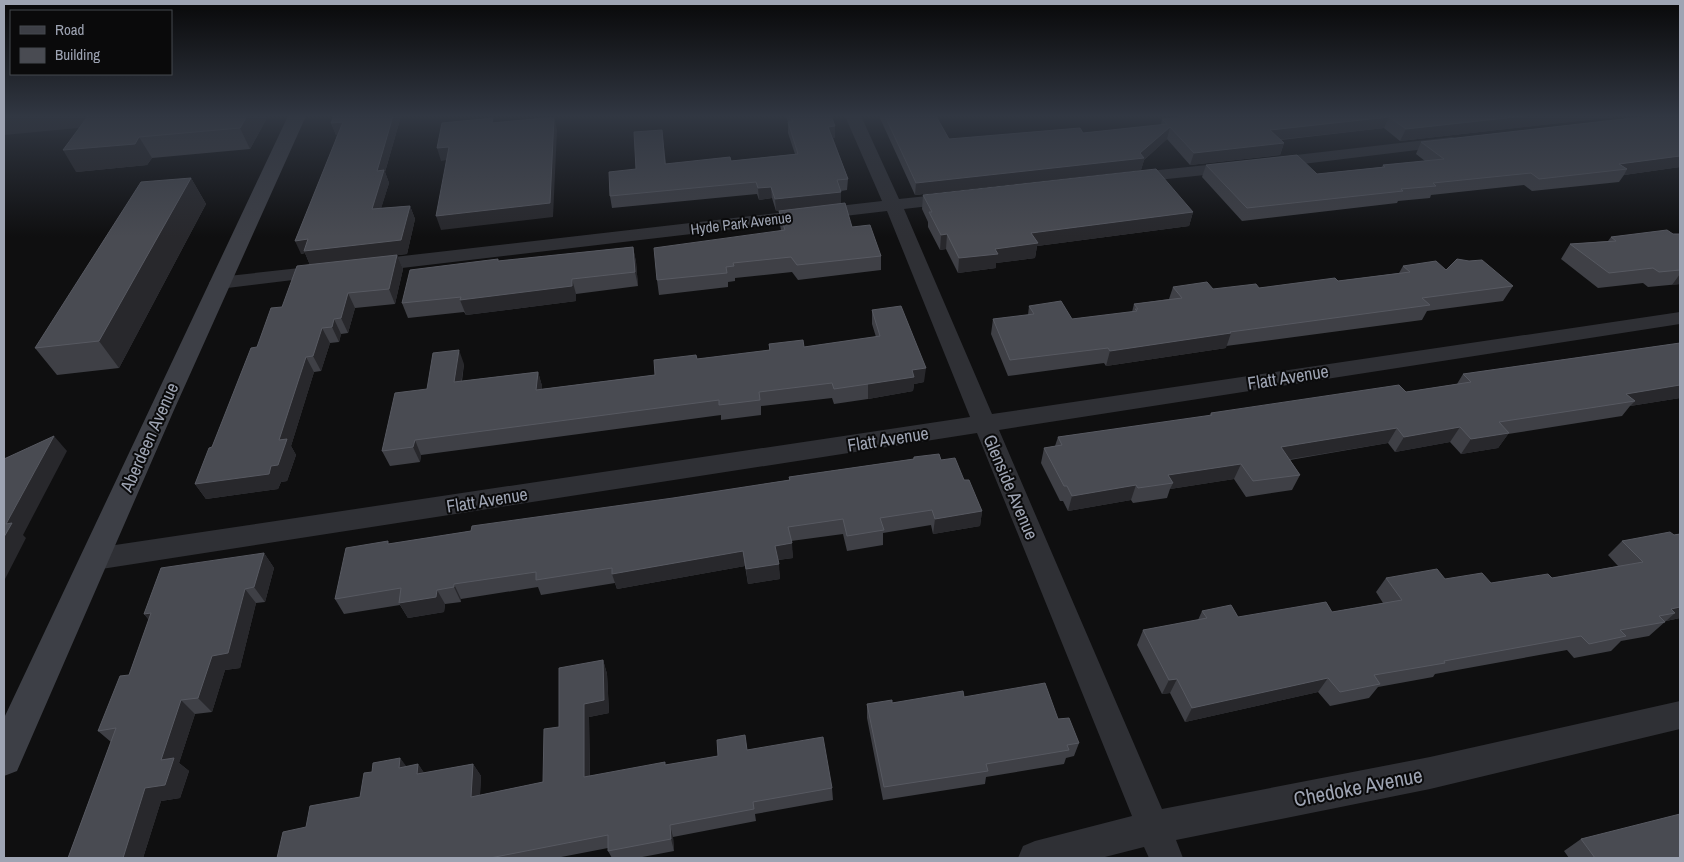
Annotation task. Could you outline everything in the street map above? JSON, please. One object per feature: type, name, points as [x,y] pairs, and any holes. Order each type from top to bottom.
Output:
[{"type":"main road","name":"Aberdeen Avenue","points":[[4,758],[278,156]]},
{"type":"street","name":"Glenside Avenue","points":[[871,156],[893,205],[1166,858]]},
{"type":"street","points":[[1110,181],[1329,156]]},
{"type":"street","name":"Hyde Park Avenue","points":[[219,283],[973,196]]},
{"type":"street","name":"Flatt Avenue","points":[[95,559],[1680,318]]},
{"type":"street","name":"Chedoke Avenue","points":[[1035,858],[1153,828],[1430,772],[1680,715]]},
{"type":"building","points":[[329,156],[381,156],[377,171],[384,170],[372,209],[410,206],[401,240],[304,251],[308,239],[295,241]]},
{"type":"building","points":[[447,156],[552,156],[550,203],[436,216]]},
{"type":"building","points":[[635,156],[664,156],[665,164],[730,157],[731,161],[777,156],[839,156],[848,179],[837,180],[841,192],[775,199],[771,187],[758,188],[756,182],[610,196],[609,172],[636,169]]},
{"type":"building","points":[[904,156],[1143,156],[1144,158],[916,183]]},
{"type":"building","points":[[1298,156],[1317,174],[1444,159],[1440,156],[1678,156],[1619,164],[1627,169],[1539,179],[1531,173],[1433,183],[1436,186],[1247,208],[1206,165]]},
{"type":"building","points":[[1156,169],[1193,212],[1031,233],[1038,243],[995,249],[998,254],[959,258],[947,234],[941,235],[929,212],[932,212],[923,195]]},
{"type":"building","points":[[191,178],[99,341],[35,348],[141,182]]},
{"type":"building","points":[[845,203],[852,227],[870,225],[881,256],[797,265],[791,257],[733,263],[734,266],[726,267],[727,273],[657,280],[654,248],[785,230],[779,211]]},
{"type":"building","points":[[1667,230],[1673,234],[1680,234],[1680,270],[1659,272],[1653,268],[1609,273],[1570,244],[1616,241],[1611,237]]},
{"type":"building","points":[[633,247],[635,272],[572,279],[572,286],[460,300],[461,297],[402,303],[410,270],[498,259],[498,261]]},
{"type":"building","points":[[397,255],[389,289],[348,293],[341,318],[334,319],[332,327],[322,328],[313,356],[306,357],[279,440],[287,439],[278,465],[271,466],[269,474],[195,484],[209,448],[212,447],[251,348],[257,347],[271,308],[282,307],[297,266]]},
{"type":"building","points":[[1457,259],[1469,261],[1482,260],[1513,286],[1422,298],[1430,305],[1230,332],[1110,351],[1108,348],[1010,360],[993,319],[1034,314],[1029,306],[1061,301],[1072,319],[1137,311],[1135,309],[1138,309],[1134,304],[1182,298],[1173,287],[1207,282],[1213,289],[1256,284],[1259,288],[1335,278],[1338,281],[1410,272],[1403,266],[1436,261],[1446,270]]},
{"type":"building","points":[[901,306],[926,368],[912,370],[914,377],[834,389],[832,383],[759,392],[760,400],[719,405],[719,400],[415,440],[413,447],[382,451],[395,393],[427,389],[433,353],[459,350],[454,382],[538,372],[536,390],[655,375],[654,360],[696,355],[697,359],[770,350],[769,344],[803,340],[804,347],[880,336],[872,310]]},
{"type":"building","points":[[1680,343],[1680,385],[1626,394],[1635,401],[1499,422],[1509,433],[1471,439],[1460,427],[1404,437],[1397,428],[1281,447],[1300,475],[1253,481],[1241,464],[1168,475],[1173,483],[1138,488],[1136,485],[1072,496],[1067,486],[1064,486],[1044,448],[1062,445],[1058,437],[1399,385],[1406,392],[1471,382],[1463,374]]},
{"type":"building","points":[[54,436],[6,524],[12,523],[4,537],[4,459]]},
{"type":"building","points":[[939,454],[941,460],[955,458],[964,480],[969,480],[982,511],[935,519],[932,510],[880,518],[884,530],[847,536],[843,519],[788,527],[792,543],[775,546],[779,564],[746,569],[743,551],[612,574],[612,568],[536,580],[536,572],[454,584],[454,587],[437,590],[436,597],[399,603],[401,588],[335,599],[346,548],[388,541],[388,544],[471,531],[472,526],[790,480],[789,477]]},
{"type":"building","points":[[1670,532],[1674,535],[1680,534],[1680,607],[1671,609],[1675,613],[1659,616],[1665,622],[1620,630],[1626,636],[1589,644],[1581,636],[1374,675],[1380,684],[1340,692],[1328,678],[1192,708],[1177,679],[1169,680],[1143,630],[1207,618],[1202,611],[1231,605],[1238,617],[1326,602],[1332,612],[1402,600],[1386,578],[1437,569],[1445,579],[1482,573],[1491,583],[1548,574],[1552,578],[1643,562],[1622,541]]},
{"type":"building","points":[[264,553],[254,587],[245,589],[228,653],[212,656],[198,698],[181,700],[161,760],[174,758],[165,785],[145,788],[123,858],[68,858],[116,728],[98,731],[120,676],[129,675],[151,613],[144,614],[161,568]]},
{"type":"building","points":[[603,660],[604,700],[584,704],[584,777],[665,762],[665,765],[718,756],[717,740],[745,735],[747,750],[823,737],[832,788],[753,802],[754,809],[670,825],[671,839],[608,851],[608,835],[490,858],[277,858],[283,832],[306,827],[310,806],[360,797],[364,773],[372,772],[373,763],[400,758],[399,768],[418,764],[417,774],[473,764],[471,797],[543,782],[544,729],[559,727],[559,668]]},
{"type":"building","points":[[1045,683],[1058,719],[1069,718],[1079,743],[1067,745],[1069,750],[986,764],[988,771],[884,787],[867,704],[892,700],[892,703],[963,691],[964,697]]},
{"type":"building","points":[[1680,814],[1680,858],[1595,858],[1581,839]]}]
